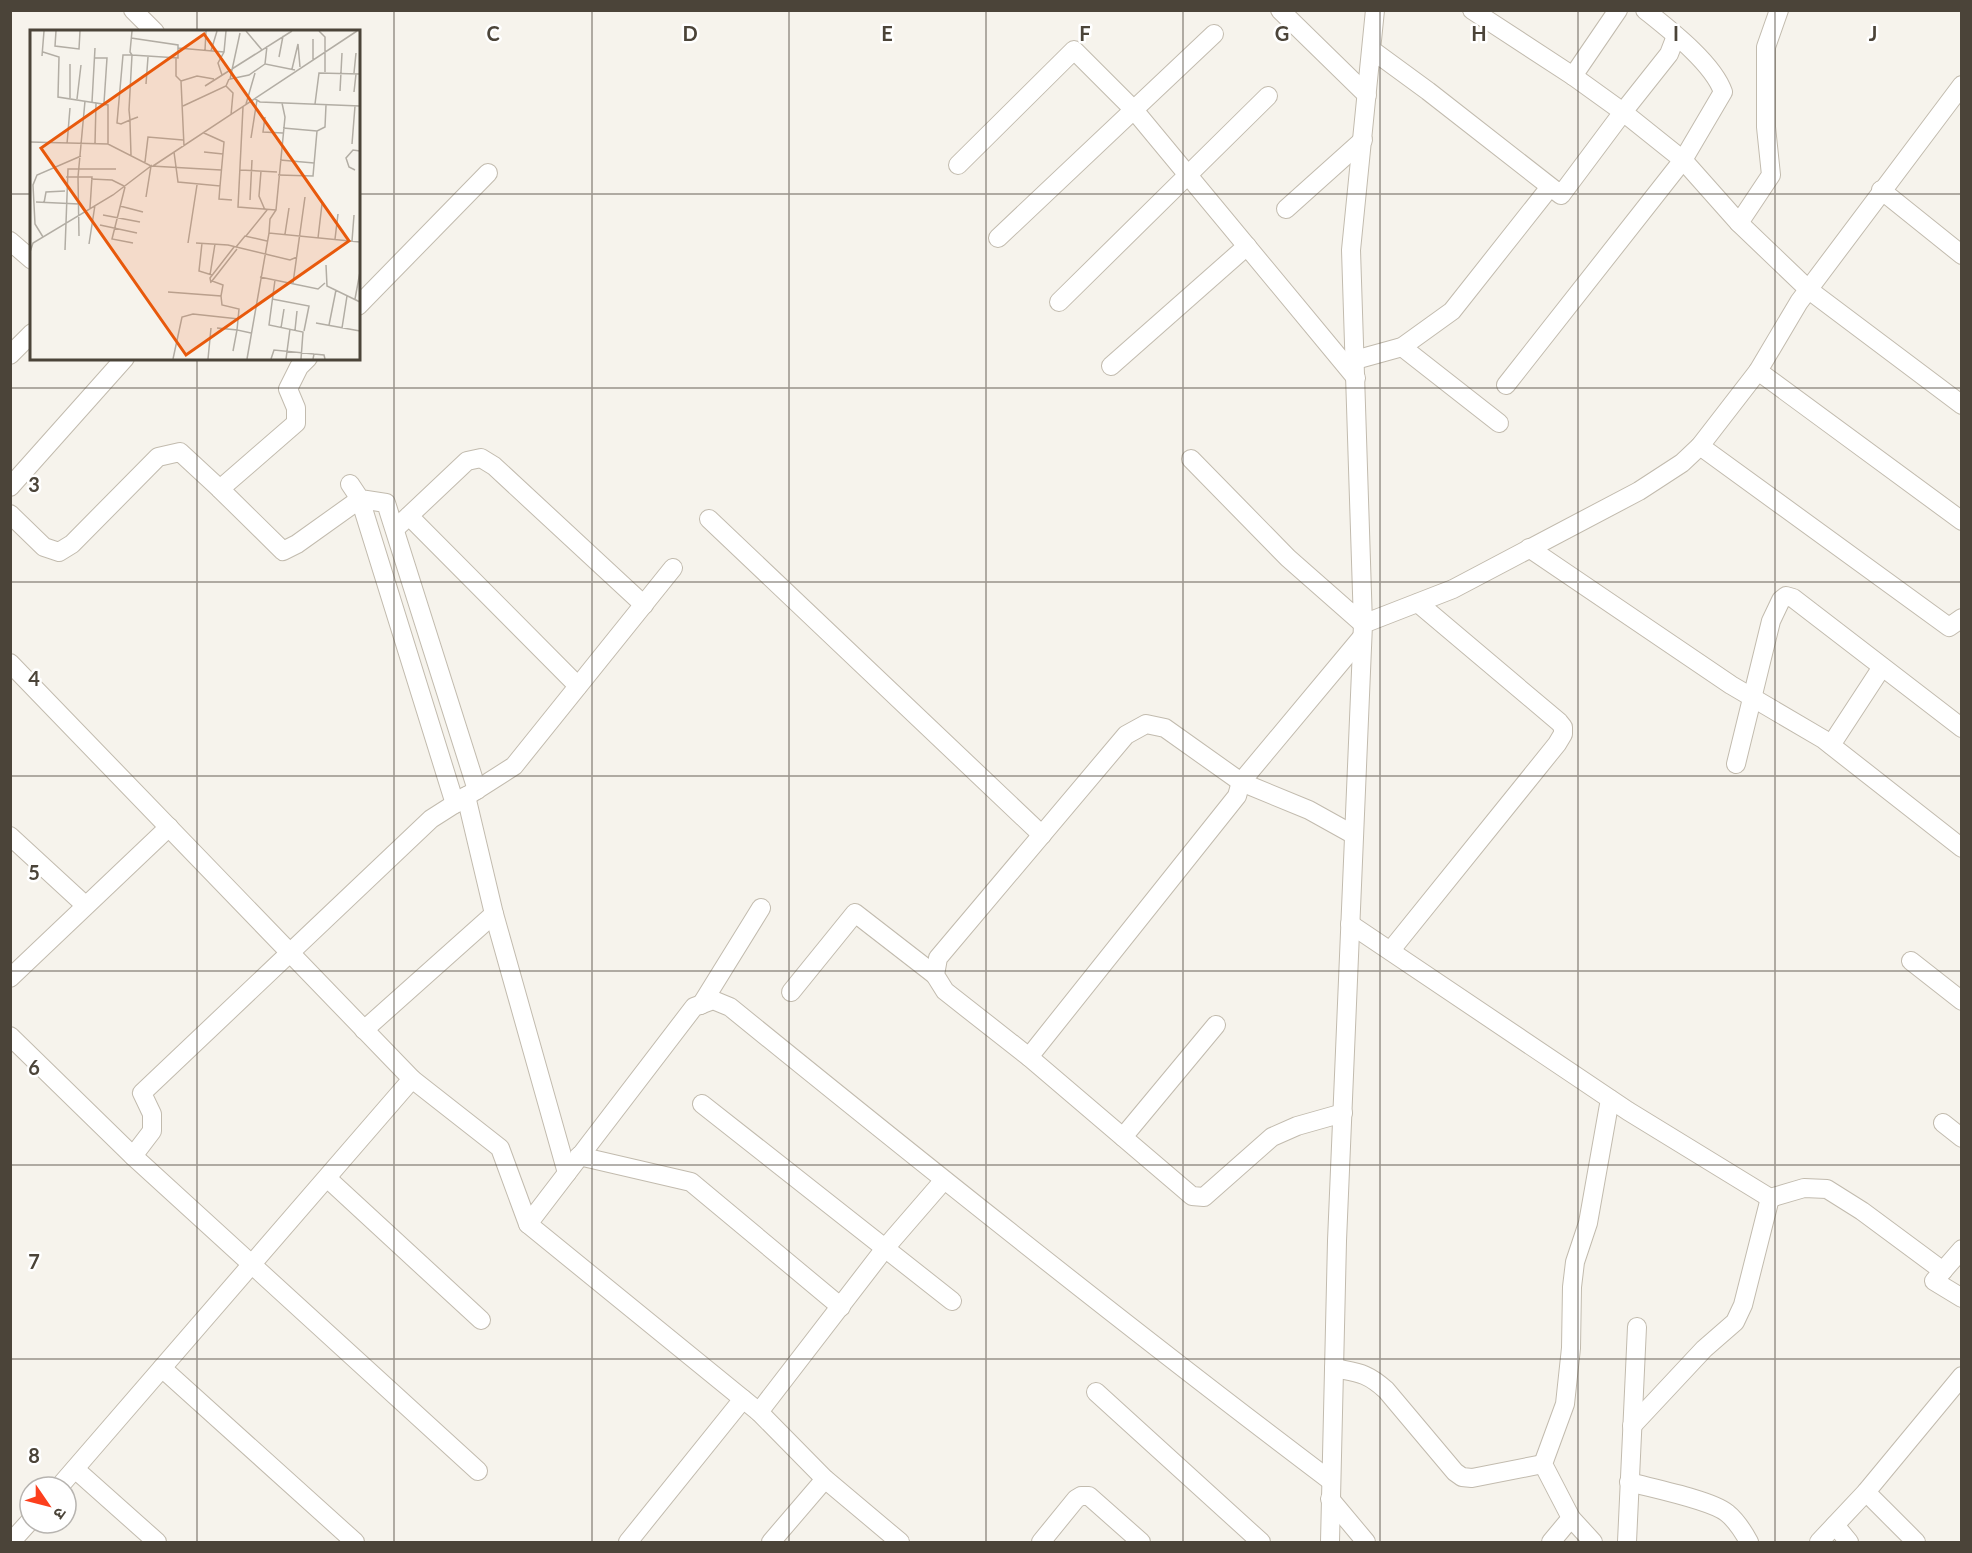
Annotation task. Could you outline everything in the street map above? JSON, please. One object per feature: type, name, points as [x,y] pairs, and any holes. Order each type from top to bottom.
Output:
[{"type":"street","points":[[133,10],[153,30]]},
{"type":"street","points":[[1280,10],[1367,95]]},
{"type":"street","points":[[1330,1542],[1343,1113],[1363,630],[1351,250],[1375,10]]},
{"type":"street","points":[[1472,10],[1573,76],[1683,160],[1739,223],[1809,290],[1962,405]]},
{"type":"street","points":[[1573,76],[1618,10]]},
{"type":"street","points":[[1506,385],[1683,160],[1723,92],[1719,81],[1676,36],[1645,10]]},
{"type":"street","points":[[1739,223],[1772,175],[1766,127],[1766,47],[1779,10]]},
{"type":"street","points":[[998,238],[1214,34]]},
{"type":"street","points":[[1372,50],[1561,195],[1669,54],[1676,36]]},
{"type":"street","points":[[958,165],[1074,50],[1134,110],[1247,246],[1355,369]]},
{"type":"street","points":[[1029,1057],[1236,796],[1240,782],[1363,630],[1453,589],[1639,491],[1682,463],[1700,446],[1758,371],[1799,302],[1962,85]]},
{"type":"street","points":[[1059,302],[1268,96]]},
{"type":"street","points":[[1286,208],[1363,140]]},
{"type":"street","points":[[360,304],[488,173]]},
{"type":"street","points":[[1355,369],[1402,347],[1452,311],[1550,187]]},
{"type":"street","points":[[1881,190],[1962,255]]},
{"type":"street","points":[[10,241],[30,258]]},
{"type":"street","points":[[1111,366],[1247,246]]},
{"type":"street","points":[[10,355],[30,335]]},
{"type":"street","points":[[1402,347],[1499,423]]},
{"type":"street","points":[[10,487],[123,360]]},
{"type":"street","points":[[220,489],[296,423],[296,408],[288,389],[299,367],[306,360]]},
{"type":"street","points":[[1758,371],[1962,520]]},
{"type":"street","points":[[1700,446],[1949,627],[1962,618]]},
{"type":"street","points":[[10,514],[44,547],[59,552],[72,544],[158,457],[180,452],[283,551],[297,544],[355,492]]},
{"type":"street","points":[[395,529],[467,461],[481,458],[494,466],[644,605]]},
{"type":"street","points":[[1191,459],[1288,558],[1363,630]]},
{"type":"street","points":[[355,492],[386,503],[395,529],[466,796],[494,914],[567,1173]]},
{"type":"street","points":[[355,492],[466,796]]},
{"type":"street","points":[[409,516],[578,686]]},
{"type":"street","points":[[709,519],[1042,835]]},
{"type":"street","points":[[1529,548],[1752,697],[1831,745],[1962,848]]},
{"type":"street","points":[[133,1156],[152,1131],[152,1114],[142,1093],[431,819],[514,766],[673,568]]},
{"type":"street","points":[[1736,764],[1771,621],[1781,600],[1786,596],[1793,598],[1962,728]]},
{"type":"street","points":[[1391,950],[1563,734],[1563,727],[1559,722],[1418,603]]},
{"type":"street","points":[[10,663],[412,1079],[500,1148],[528,1224],[759,1412],[825,1479],[900,1542]]},
{"type":"street","points":[[1831,745],[1882,667]]},
{"type":"street","points":[[935,975],[938,958],[1126,735],[1146,724],[1165,728],[1240,782],[1309,810],[1354,835]]},
{"type":"street","points":[[10,978],[169,827]]},
{"type":"street","points":[[10,836],[85,905]]},
{"type":"street","points":[[700,1005],[761,908]]},
{"type":"street","points":[[790,992],[855,913],[935,975],[945,991],[1029,1057],[1192,1196],[1204,1197],[1272,1137],[1297,1126],[1343,1113]]},
{"type":"street","points":[[364,1030],[494,914]]},
{"type":"street","points":[[1350,924],[1610,1099],[1770,1198],[1804,1188],[1827,1189],[1862,1211],[1943,1271]]},
{"type":"street","points":[[1911,961],[1962,1001]]},
{"type":"street","points":[[528,1224],[694,1007],[713,1000],[730,1007],[1331,1490],[1366,1542]]},
{"type":"street","points":[[1123,1137],[1216,1025]]},
{"type":"street","points":[[10,1036],[133,1156],[478,1471]]},
{"type":"street","points":[[70,1475],[412,1079]]},
{"type":"street","points":[[1593,1542],[1571,1518],[1543,1464],[1565,1404],[1571,1348],[1572,1287],[1575,1262],[1588,1223],[1610,1099]]},
{"type":"street","points":[[702,1104],[952,1301]]},
{"type":"street","points":[[1942,1123],[1962,1138]]},
{"type":"street","points":[[579,1156],[691,1182],[841,1307]]},
{"type":"street","points":[[327,1178],[481,1320]]},
{"type":"street","points":[[759,1412],[886,1248],[944,1180]]},
{"type":"street","points":[[1632,1426],[1704,1349],[1735,1322],[1743,1305],[1770,1198]]},
{"type":"street","points":[[1962,1249],[1934,1281],[1962,1298]]},
{"type":"street","points":[[1627,1542],[1636,1327]]},
{"type":"street","points":[[162,1368],[355,1542]]},
{"type":"street","points":[[1334,1368],[1366,1374],[1386,1390],[1455,1472],[1462,1477],[1472,1478],[1543,1464]]},
{"type":"street","points":[[1819,1542],[1866,1492],[1962,1376]]},
{"type":"street","points":[[1096,1392],[1261,1542]]},
{"type":"street","points":[[628,1542],[743,1399]]},
{"type":"street","points":[[75,1469],[157,1542]]},
{"type":"street","points":[[771,1542],[825,1479]]},
{"type":"street","points":[[1629,1482],[1692,1499],[1725,1511],[1740,1526],[1749,1542]]},
{"type":"street","points":[[1866,1492],[1916,1542]]},
{"type":"street","points":[[1041,1542],[1076,1498],[1081,1496],[1089,1496],[1141,1542]]},
{"type":"street","points":[[1551,1542],[1571,1518]]},
{"type":"street","points":[[1835,1525],[1849,1542]]}]
